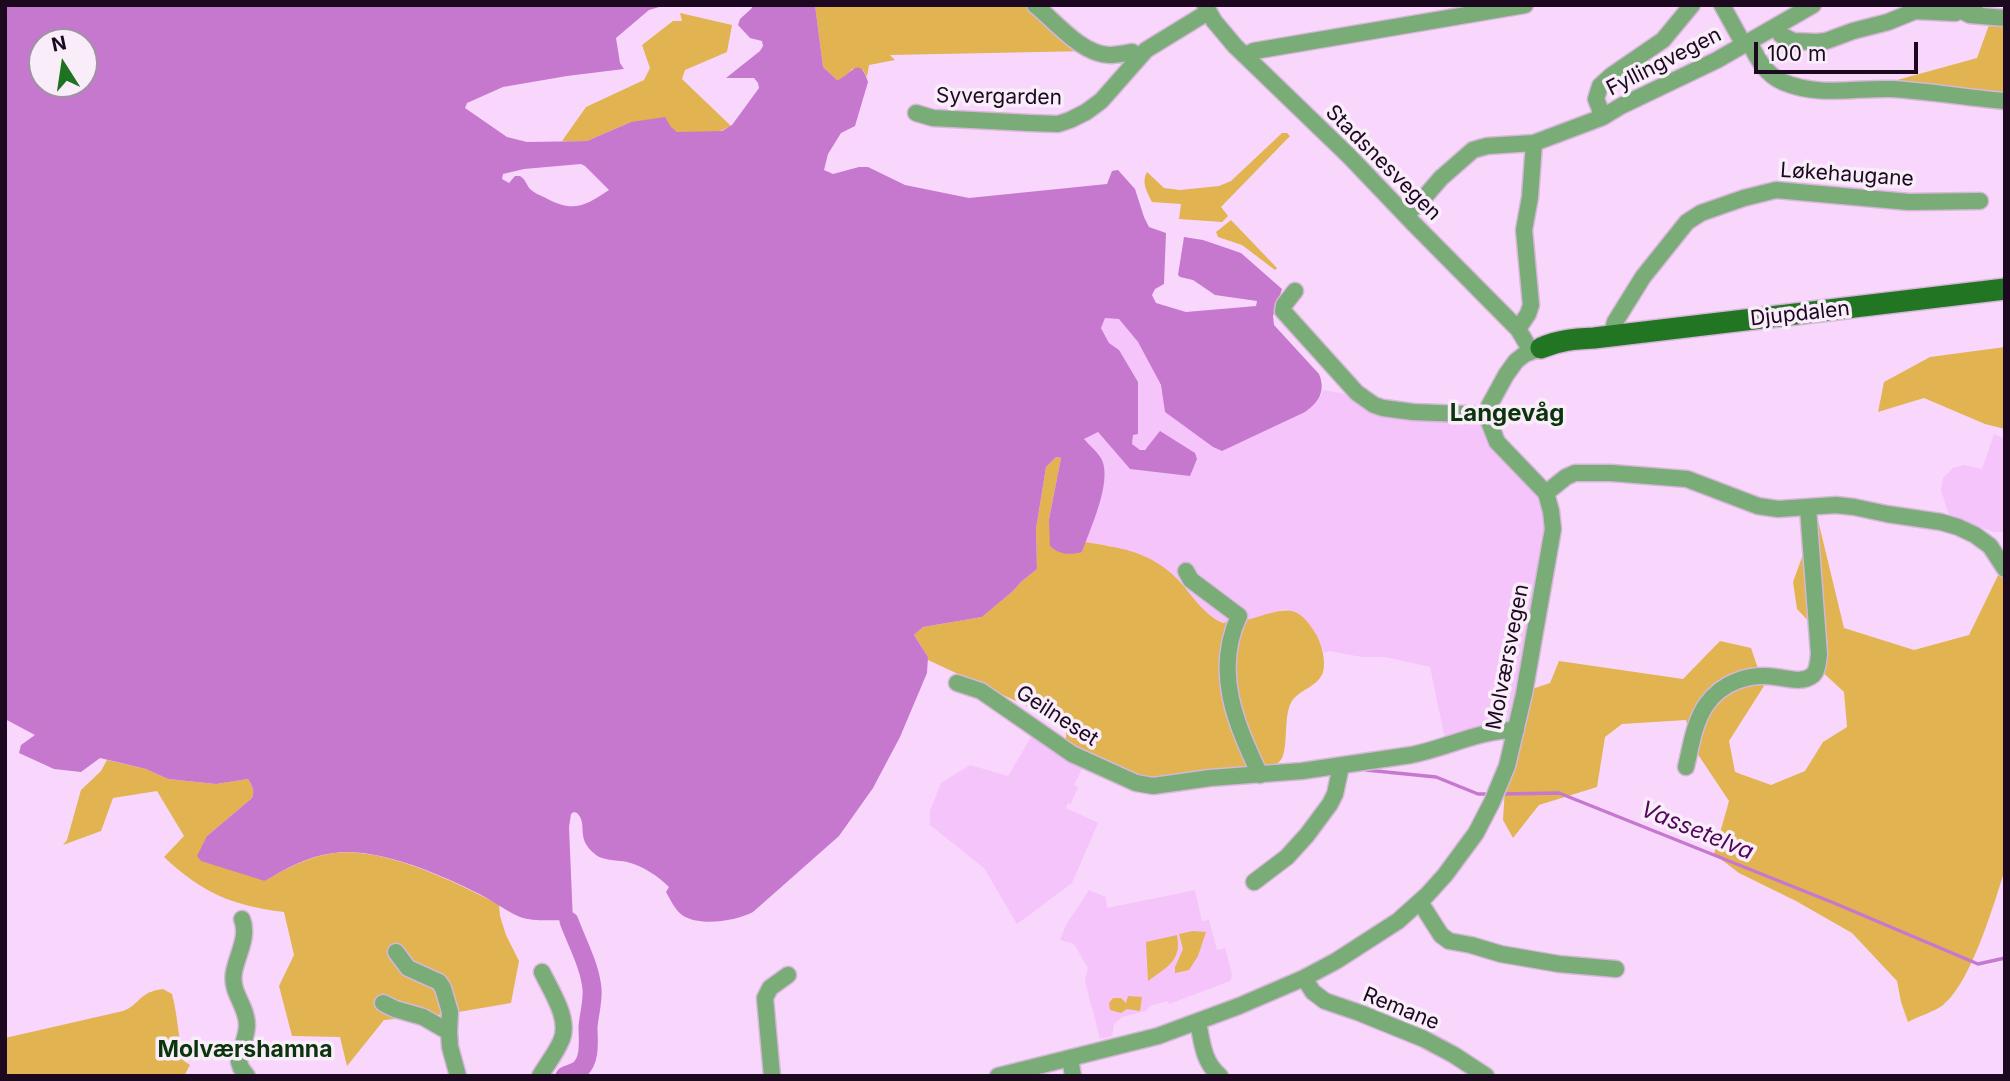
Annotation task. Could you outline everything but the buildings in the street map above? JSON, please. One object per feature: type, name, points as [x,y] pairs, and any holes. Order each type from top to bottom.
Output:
[{"type":"main road","name":"Djupdalen","points":[[1536,350],[1556,349],[1603,337],[2005,289]]},
{"type":"street","points":[[1035,5],[1068,36],[1092,50],[1110,55],[1132,52],[1139,56]]},
{"type":"street","points":[[1246,55],[1276,47],[1525,5]]},
{"type":"street","name":"Fyllingvegen","points":[[1603,117],[1596,99],[1600,86],[1663,40],[1692,5]]},
{"type":"street","name":"Fyllingvegen","points":[[1723,5],[1746,43]]},
{"type":"street","name":"Fyllingvegen","points":[[1406,215],[1441,178],[1473,150],[1487,146],[1534,144],[1603,117],[1620,106],[1717,60],[1813,5]]},
{"type":"street","name":"Syvergarden","points":[[916,113],[933,118],[1058,124],[1070,120],[1086,113],[1101,101],[1146,50],[1206,8]]},
{"type":"street","name":"Stadsnesvegen","points":[[1206,8],[1235,46],[1349,156],[1536,350]]},
{"type":"street","points":[[1775,27],[1781,35],[1793,40],[1817,43],[1915,11],[1950,13],[1969,8],[1969,15],[2005,18]]},
{"type":"street","points":[[1746,43],[1772,76],[1810,90],[1833,92],[1894,89],[2005,101]]},
{"type":"street","points":[[1518,329],[1531,305],[1524,230],[1530,197],[1534,144]]},
{"type":"street","name":"Løkehaugane","points":[[1603,337],[1643,277],[1687,222],[1701,213],[1776,190],[1909,202],[1980,201]]},
{"type":"street","points":[[1295,291],[1284,305],[1283,311],[1357,393],[1374,405],[1413,412],[1489,415]]},
{"type":"street","points":[[1536,350],[1516,361],[1506,375],[1489,407],[1488,419],[1497,442],[1546,493],[1575,473],[1687,479],[1768,508],[1845,506],[1941,522],[1997,545],[2005,569]]},
{"type":"street","name":"Molværsvegen","points":[[998,1076],[1158,1036],[1198,1022],[1304,978],[1373,939],[1420,902],[1452,867],[1476,833],[1507,766],[1553,529],[1546,493]]},
{"type":"street","points":[[1686,767],[1700,715],[1714,695],[1726,685],[1747,677],[1794,680],[1804,678],[1812,674],[1817,666],[1819,654],[1808,508]]},
{"type":"street","points":[[1186,570],[1191,580],[1239,616],[1230,652],[1229,691],[1240,731],[1260,775]]},
{"type":"street","name":"Geilneset","points":[[957,683],[981,691],[1072,754],[1136,783],[1158,787],[1210,778],[1341,766],[1427,752],[1484,733],[1516,730]]},
{"type":"street","points":[[1254,882],[1287,857],[1307,835],[1335,794],[1341,766]]},
{"type":"street","points":[[1420,902],[1441,935],[1449,941],[1566,966],[1616,969]]},
{"type":"street","points":[[242,919],[244,935],[233,981],[235,994],[246,1016],[246,1030],[239,1062],[247,1076]]},
{"type":"street","points":[[396,953],[408,968],[439,982],[443,988],[450,1013],[450,1047],[458,1076]]},
{"type":"street","points":[[540,1076],[562,1040],[565,1028],[542,972]]},
{"type":"street","points":[[772,1076],[765,998],[770,988],[788,975]]},
{"type":"street","name":"Remane","points":[[1304,978],[1313,992],[1325,1002],[1424,1039],[1486,1076]]},
{"type":"street","points":[[383,1003],[423,1017],[449,1032]]},
{"type":"street","points":[[1198,1022],[1203,1052],[1220,1076]]},
{"type":"street","points":[[1070,1058],[1073,1076]]},
{"type":"shaded area","points":[[5,5],[666,5],[649,10],[616,38],[620,63],[624,69],[503,87],[467,103],[465,108],[507,137],[527,142],[587,141],[631,122],[665,117],[677,132],[722,131],[732,125],[759,88],[754,78],[726,78],[763,46],[762,41],[750,38],[738,25],[740,19],[752,5],[815,5],[823,67],[837,80],[858,67],[865,73],[868,82],[855,126],[841,133],[828,154],[824,170],[833,174],[868,167],[905,185],[969,198],[1107,184],[1112,171],[1118,170],[1135,189],[1149,227],[1166,233],[1164,284],[1155,289],[1152,295],[1156,303],[1186,312],[1256,306],[1257,301],[1215,295],[1193,280],[1178,275],[1184,237],[1203,240],[1241,253],[1282,289],[1273,316],[1274,325],[1319,374],[1321,380],[1320,396],[1305,412],[1222,451],[1165,412],[1161,385],[1138,342],[1119,319],[1105,318],[1101,328],[1109,343],[1119,350],[1138,382],[1138,434],[1133,435],[1132,444],[1145,450],[1160,431],[1195,453],[1197,459],[1190,476],[1130,469],[1098,432],[1084,439],[1102,460],[1104,481],[1099,506],[1082,552],[1065,554],[1050,546],[1049,519],[1061,458],[1056,457],[1046,467],[1036,529],[1037,569],[982,617],[923,627],[914,635],[928,657],[927,673],[900,737],[873,788],[839,836],[753,912],[737,918],[707,922],[682,915],[666,892],[669,887],[655,875],[633,864],[599,857],[589,849],[583,837],[582,822],[574,812],[571,814],[569,827],[573,922],[520,917],[442,877],[405,863],[368,854],[350,852],[316,857],[289,867],[265,881],[201,861],[197,856],[207,836],[252,798],[253,788],[248,779],[216,784],[168,779],[146,769],[100,758],[81,772],[54,769],[19,753],[21,745],[35,735],[5,719]],"holes":[[[581,164],[609,190],[578,206],[562,205],[538,194],[530,189],[520,176],[515,176],[509,183],[502,179],[503,174],[524,169]]]},
{"type":"shaded area","points":[[815,5],[1034,5],[1089,51],[890,55],[895,60],[869,65],[867,77],[863,70],[852,69],[844,78],[837,80],[823,67]]},
{"type":"shaded area","points":[[680,13],[732,25],[727,52],[685,70],[682,79],[731,126],[718,132],[677,132],[671,128],[631,122],[587,141],[562,141],[586,107],[644,80],[650,68],[642,45],[673,21],[682,21]]},
{"type":"shaded area","points":[[1993,14],[2005,15],[2005,102],[1879,85],[1977,58]]},
{"type":"shaded area","points":[[1282,133],[1290,136],[1221,207],[1228,216],[1222,222],[1179,219],[1181,204],[1152,202],[1148,195],[1145,183],[1147,172],[1164,188],[1180,190],[1219,186],[1231,181]]},
{"type":"shaded area","points":[[1231,220],[1277,268],[1275,270],[1242,245],[1218,237],[1216,232]]},
{"type":"shaded area","points":[[1105,317],[1119,319],[1138,342],[1161,386],[1165,412],[1222,451],[1321,396],[1323,390],[1471,415],[1546,492],[1553,533],[1514,728],[1446,744],[1430,667],[1385,657],[1362,657],[1329,651],[1324,653],[1318,638],[1286,609],[1252,619],[1223,623],[1195,601],[1111,546],[1085,542],[1103,489],[1084,439],[1097,431],[1130,469],[1148,448],[1140,450],[1132,444],[1133,435],[1119,350],[1109,343],[1101,327]]},
{"type":"shaded area","points":[[2005,347],[2005,429],[1985,424],[1924,398],[1878,412],[1884,382],[1930,357]]},
{"type":"shaded area","points":[[1994,434],[2005,439],[2005,532],[1994,532],[1950,517],[1941,491],[1943,478],[1953,468],[1964,465],[1982,469]]},
{"type":"shaded area","points":[[1056,457],[1061,458],[1049,519],[1082,552],[1085,542],[1131,551],[1152,560],[1172,574],[1201,607],[1223,623],[1290,611],[1297,613],[1310,625],[1322,649],[1323,672],[1317,681],[1292,701],[1287,716],[1284,751],[1279,762],[1218,777],[1154,786],[1065,748],[1066,730],[1059,721],[928,660],[914,635],[923,627],[982,617],[1037,569],[1036,529],[1046,467]]},
{"type":"shaded area","points":[[1817,516],[1844,628],[1914,650],[1969,635],[2005,561],[2005,869],[1980,942],[1963,979],[1943,1005],[1908,1022],[1897,981],[1852,933],[1739,873],[1714,854],[1729,801],[1693,747],[1686,720],[1622,724],[1605,737],[1597,787],[1539,805],[1513,838],[1503,820],[1507,755],[1523,692],[1550,683],[1559,661],[1683,679],[1720,641],[1751,648],[1764,686],[1729,741],[1735,772],[1771,785],[1805,771],[1823,742],[1847,727],[1844,692],[1818,668],[1828,642],[1797,609],[1793,582]]},
{"type":"shaded area","points":[[1031,737],[1084,765],[1074,785],[1078,787],[1071,804],[1068,803],[1066,808],[1098,823],[1072,883],[1017,924],[984,868],[930,825],[930,811],[941,783],[970,765],[1008,776]]},
{"type":"shaded area","points":[[107,760],[146,769],[168,779],[216,784],[248,779],[253,788],[252,798],[207,836],[265,881],[290,867],[317,857],[335,853],[375,855],[419,868],[499,905],[506,935],[519,961],[511,1003],[447,1014],[384,1020],[347,1066],[340,1037],[292,1036],[279,986],[294,955],[284,912],[249,906],[219,896],[192,880],[164,857],[184,836],[157,791],[113,798],[101,831],[63,845],[67,840],[81,790],[101,771]]},
{"type":"shaded area","points":[[1089,890],[1106,897],[1107,908],[1195,890],[1202,921],[1209,920],[1217,950],[1225,948],[1232,975],[1230,981],[1169,1004],[1168,1001],[1150,1006],[1146,1011],[1122,1017],[1114,1024],[1112,1036],[1100,1039],[1085,981],[1088,968],[1074,944],[1060,940],[1066,925]]},
{"type":"shaded area","points":[[1206,932],[1198,956],[1189,970],[1175,973],[1183,949],[1179,934]]},
{"type":"shaded area","points":[[1177,935],[1177,951],[1172,962],[1148,981],[1146,942]]},
{"type":"shaded area","points":[[163,989],[172,994],[184,1061],[190,1065],[184,1076],[5,1076],[5,1038],[123,1011],[149,993]]},
{"type":"shaded area","points":[[1128,996],[1142,997],[1140,1011],[1127,1009],[1121,1013],[1110,1010],[1109,1003],[1113,998],[1121,998],[1126,1003]]},
{"type":"waterway","name":"Vassetelva","points":[[1366,770],[1436,777],[1478,794],[1491,794]]},
{"type":"waterway","name":"Vassetelva","points":[[1502,794],[1559,793],[1978,964],[2005,958]]},
{"type":"waterway","points":[[565,1076],[579,1070],[586,1060],[592,994],[589,972],[569,921]]},
{"type":"district","name":"Langevåg","points":[[1507,414]]},
{"type":"district","name":"Molværshamna","points":[[245,1050]]}]
